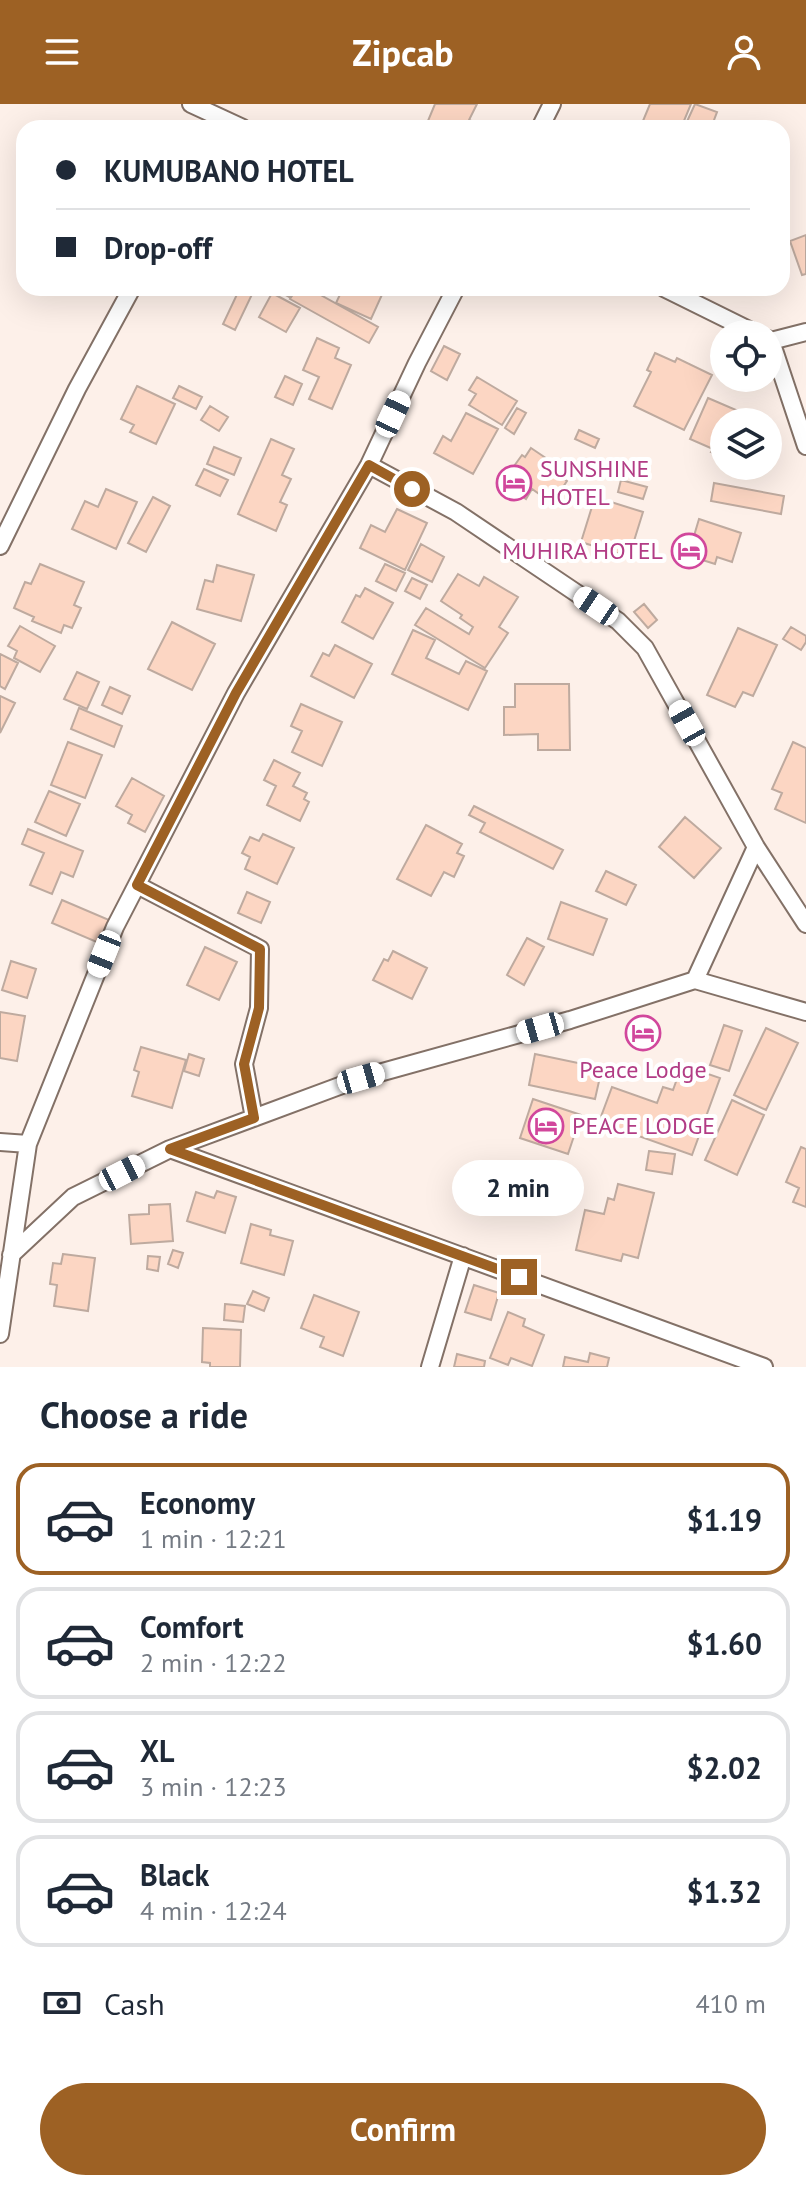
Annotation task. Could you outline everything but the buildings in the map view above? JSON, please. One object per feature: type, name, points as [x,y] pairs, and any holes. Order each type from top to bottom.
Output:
[{"type":"street","points":[[191,104],[224,117]]},
{"type":"street","points":[[0,546],[77,389],[128,296]]},
{"type":"street","points":[[0,1334],[28,1144],[115,927],[236,693],[369,465],[452,296]]},
{"type":"street","points":[[680,296],[729,320]]},
{"type":"street","points":[[782,336],[806,332]]},
{"type":"street","points":[[782,383],[806,446]]},
{"type":"street","points":[[369,465],[456,512],[618,621],[645,648],[756,847],[806,924]]},
{"type":"street","points":[[695,980],[756,847]]},
{"type":"street","points":[[137,885],[260,949],[259,1008],[244,1064],[254,1118]]},
{"type":"street","points":[[11,1255],[73,1197],[170,1149],[361,1078],[570,1020],[695,980],[806,1012]]},
{"type":"street","points":[[0,1142],[28,1144]]},
{"type":"street","points":[[170,1149],[463,1256],[742,1363],[764,1367]]},
{"type":"street","points":[[430,1367],[463,1256]]},
{"type":"place","name":"SUNSHINE HOTEL","points":[[514,483]]},
{"type":"place","name":"MUHIRA HOTEL","points":[[689,551]]},
{"type":"place","name":"Peace Lodge","points":[[643,1033]]},
{"type":"place","name":"PEACE LODGE","points":[[546,1126]]},
{"type":"route","points":[[412,489],[369,465],[236,693],[137,885],[260,949],[259,1008],[244,1064],[254,1118],[170,1149],[519,1277]]}]
